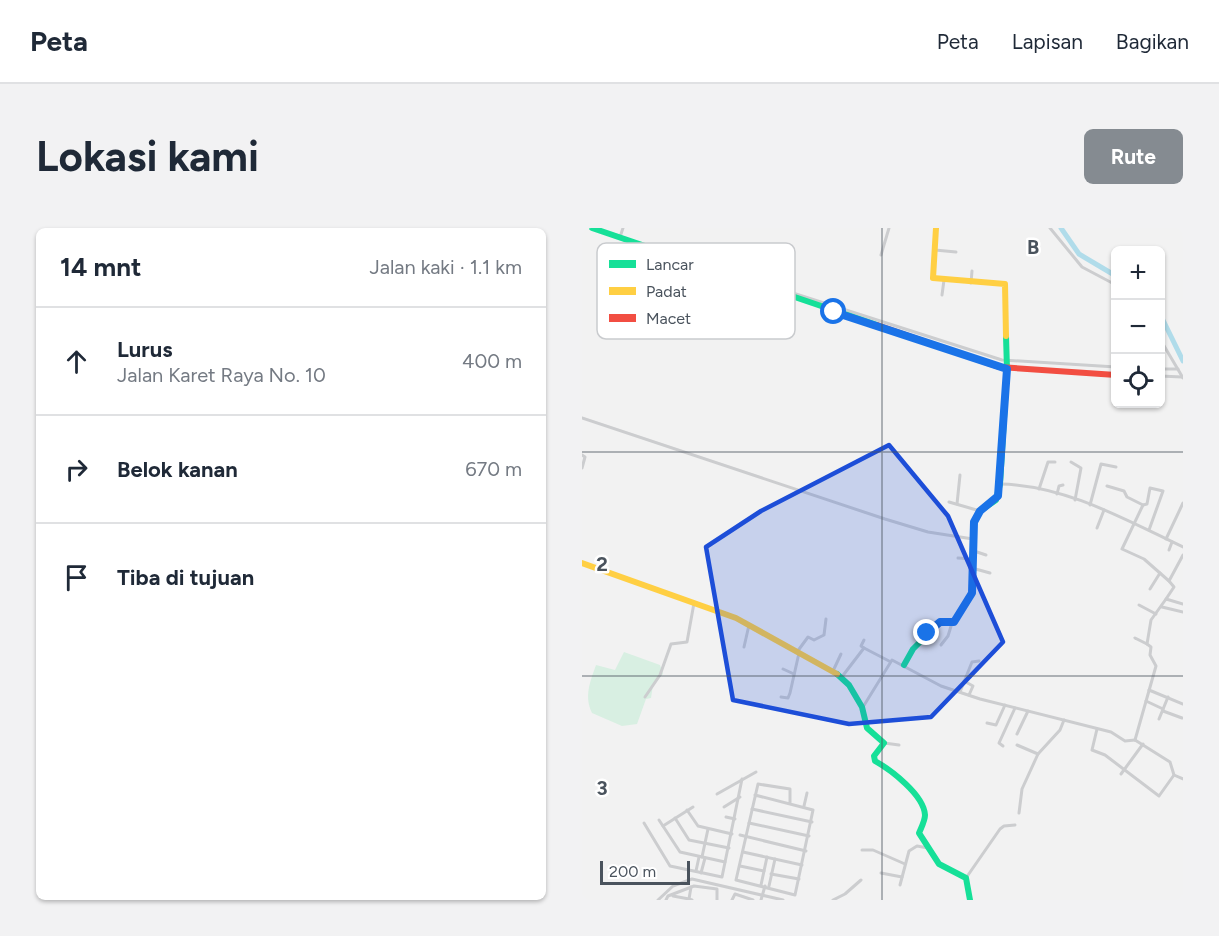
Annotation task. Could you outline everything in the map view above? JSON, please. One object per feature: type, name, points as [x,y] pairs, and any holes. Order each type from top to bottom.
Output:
[{"type":"street","points":[[592,228],[637,243]]},
{"type":"street","points":[[620,237],[623,228]]},
{"type":"street","points":[[881,255],[889,228]]},
{"type":"street","points":[[936,228],[933,278],[971,283],[1002,282],[1005,284],[1007,365],[1000,484],[996,500],[980,511],[974,522],[971,596],[952,623],[948,636],[941,645]]},
{"type":"street","points":[[1050,228],[1082,267],[1111,282]]},
{"type":"street","points":[[935,250],[956,252]]},
{"type":"street","points":[[971,283],[972,271]]},
{"type":"street","points":[[942,296],[944,280]]},
{"type":"street","points":[[795,296],[1007,365],[1111,375]]},
{"type":"street","points":[[1165,346],[1183,377]]},
{"type":"street","points":[[1007,365],[1111,366]]},
{"type":"street","points":[[1165,369],[1178,369]]},
{"type":"street","points":[[1165,376],[1183,377]]},
{"type":"street","points":[[582,418],[885,519],[928,532],[973,539]]},
{"type":"street","points":[[582,455],[585,457],[582,468]]},
{"type":"street","points":[[1039,489],[1047,464],[1055,462]]},
{"type":"street","points":[[1071,462],[1082,468],[1075,500]]},
{"type":"street","points":[[1090,505],[1101,464],[1116,467]]},
{"type":"street","points":[[957,504],[960,475]]},
{"type":"street","points":[[1000,484],[1039,489],[1090,505],[1134,522],[1183,547]]},
{"type":"street","points":[[1057,494],[1059,486],[1063,485]]},
{"type":"street","points":[[1107,486],[1124,492],[1127,497],[1143,505]]},
{"type":"street","points":[[1147,644],[1150,623],[1174,588],[1144,559],[1122,549],[1143,505],[1147,504],[1150,488],[1163,491],[1149,530]]},
{"type":"street","points":[[949,502],[980,511]]},
{"type":"street","points":[[1166,539],[1183,503]]},
{"type":"street","points":[[1097,528],[1104,510]]},
{"type":"street","points":[[1169,550],[1172,542]]},
{"type":"street","points":[[973,551],[986,555]]},
{"type":"street","points":[[1169,581],[1183,555]]},
{"type":"street","points":[[958,558],[973,559]]},
{"type":"street","points":[[582,563],[749,625],[833,671],[842,678],[862,707],[867,728],[884,743],[899,745]]},
{"type":"street","points":[[972,567],[990,573]]},
{"type":"street","points":[[1150,588],[1160,573]]},
{"type":"street","points":[[1166,599],[1183,604]]},
{"type":"street","points":[[645,697],[660,675],[671,644],[687,642],[694,603]]},
{"type":"street","points":[[1139,605],[1156,614]]},
{"type":"street","points":[[1162,606],[1183,612]]},
{"type":"street","points":[[781,697],[788,698],[798,653],[808,637],[814,640],[824,635],[826,619]]},
{"type":"street","points":[[904,665],[913,649],[940,622],[952,623]]},
{"type":"street","points":[[744,647],[749,625]]},
{"type":"street","points":[[1135,638],[1151,647],[1150,656],[1157,663],[1135,740]]},
{"type":"street","points":[[864,640],[861,646],[864,648],[889,661],[904,665],[926,679],[960,692],[1111,732],[1125,741],[1135,740],[1170,762],[1174,775],[1183,779]]},
{"type":"street","points":[[842,678],[864,648]]},
{"type":"street","points":[[833,671],[841,654]]},
{"type":"street","points":[[862,707],[889,661]]},
{"type":"street","points":[[960,692],[972,662],[979,661]]},
{"type":"street","points":[[783,669],[794,674]]},
{"type":"street","points":[[964,681],[973,686],[969,695]]},
{"type":"street","points":[[1149,690],[1183,704]]},
{"type":"street","points":[[1159,718],[1168,697]]},
{"type":"street","points":[[1145,701],[1182,718]]},
{"type":"street","points":[[987,723],[996,725],[1005,705]]},
{"type":"street","points":[[1003,746],[999,743],[1015,708]]},
{"type":"street","points":[[1017,734],[1028,711]]},
{"type":"street","points":[[1019,813],[1022,789],[1038,754],[1060,730],[1064,720]]},
{"type":"street","points":[[1097,728],[1091,749],[1125,769],[1160,796],[1174,775]]},
{"type":"street","points":[[884,743],[874,759],[896,773],[924,806],[926,817],[919,833],[926,841],[928,848],[939,864],[966,878]]},
{"type":"street","points":[[1121,774],[1143,744]]},
{"type":"street","points":[[1017,745],[1038,754]]},
{"type":"street","points":[[717,794],[756,772]]},
{"type":"street","points":[[644,823],[670,866],[722,877],[742,779]]},
{"type":"street","points":[[755,795],[813,810],[795,895],[765,886],[737,882],[755,795],[759,783],[790,789],[790,803]]},
{"type":"street","points":[[804,806],[807,793]]},
{"type":"street","points":[[724,807],[740,797]]},
{"type":"street","points":[[663,826],[690,808],[698,826],[732,834]]},
{"type":"street","points":[[752,809],[812,822]]},
{"type":"street","points":[[726,817],[735,819]]},
{"type":"street","points":[[675,818],[689,840],[729,848]]},
{"type":"street","points":[[659,820],[680,852],[725,862]]},
{"type":"street","points":[[749,823],[809,836]]},
{"type":"street","points":[[970,900],[966,878],[999,829],[1015,825]]},
{"type":"street","points":[[696,880],[708,829]]},
{"type":"street","points":[[740,835],[806,851]]},
{"type":"street","points":[[900,885],[909,850],[928,848]]},
{"type":"street","points":[[862,850],[873,850],[905,864]]},
{"type":"street","points":[[743,852],[802,865]]},
{"type":"street","points":[[765,886],[764,871],[767,857]]},
{"type":"street","points":[[761,898],[775,859]]},
{"type":"street","points":[[740,866],[764,871]]},
{"type":"street","points":[[881,873],[902,877]]},
{"type":"street","points":[[771,874],[799,879]]},
{"type":"street","points":[[658,900],[665,891],[680,882],[696,880],[761,898],[783,900]]},
{"type":"street","points":[[833,900],[845,894],[861,880]]},
{"type":"street","points":[[680,882],[684,891]]},
{"type":"street","points":[[666,900],[697,885],[717,889],[717,900]]},
{"type":"street","points":[[672,896],[690,900],[692,887]]},
{"type":"street","points":[[732,900],[735,894],[753,900]]},
{"type":"highlighted area","points":[[889,445],[948,516],[1003,642],[931,717],[849,724],[733,700],[706,547],[761,511]]},
{"type":"green space","points":[[624,652],[660,665],[663,674],[653,685],[651,698],[646,699],[637,724],[622,726],[592,713],[588,695],[596,665],[615,670]]},
{"type":"waterway","points":[[1061,228],[1079,254],[1111,273]]},
{"type":"waterway","points":[[1165,324],[1183,361]]},
{"type":"traffic: fast","points":[[592,228],[636,243]]},
{"type":"traffic: fast","points":[[795,297],[877,325]]},
{"type":"traffic: fast","points":[[904,665],[913,649],[940,622],[954,622],[972,593],[974,522],[980,511],[996,500],[1000,484],[1007,369],[1006,336]]},
{"type":"traffic: fast","points":[[837,674],[849,685],[862,707],[867,728],[884,743],[874,756],[875,761],[898,777],[919,799],[925,815],[919,833],[939,864],[966,878],[970,900]]},
{"type":"traffic: slow","points":[[936,228],[933,278],[1005,284],[1006,336]]},
{"type":"traffic: slow","points":[[582,563],[736,618],[837,674]]},
{"type":"traffic: jam","points":[[877,325],[999,367],[1111,375]]},
{"type":"route","points":[[834,312],[1007,369],[1000,484],[996,500],[980,511],[974,522],[972,593],[954,622],[950,624],[940,622],[927,633]]}]
